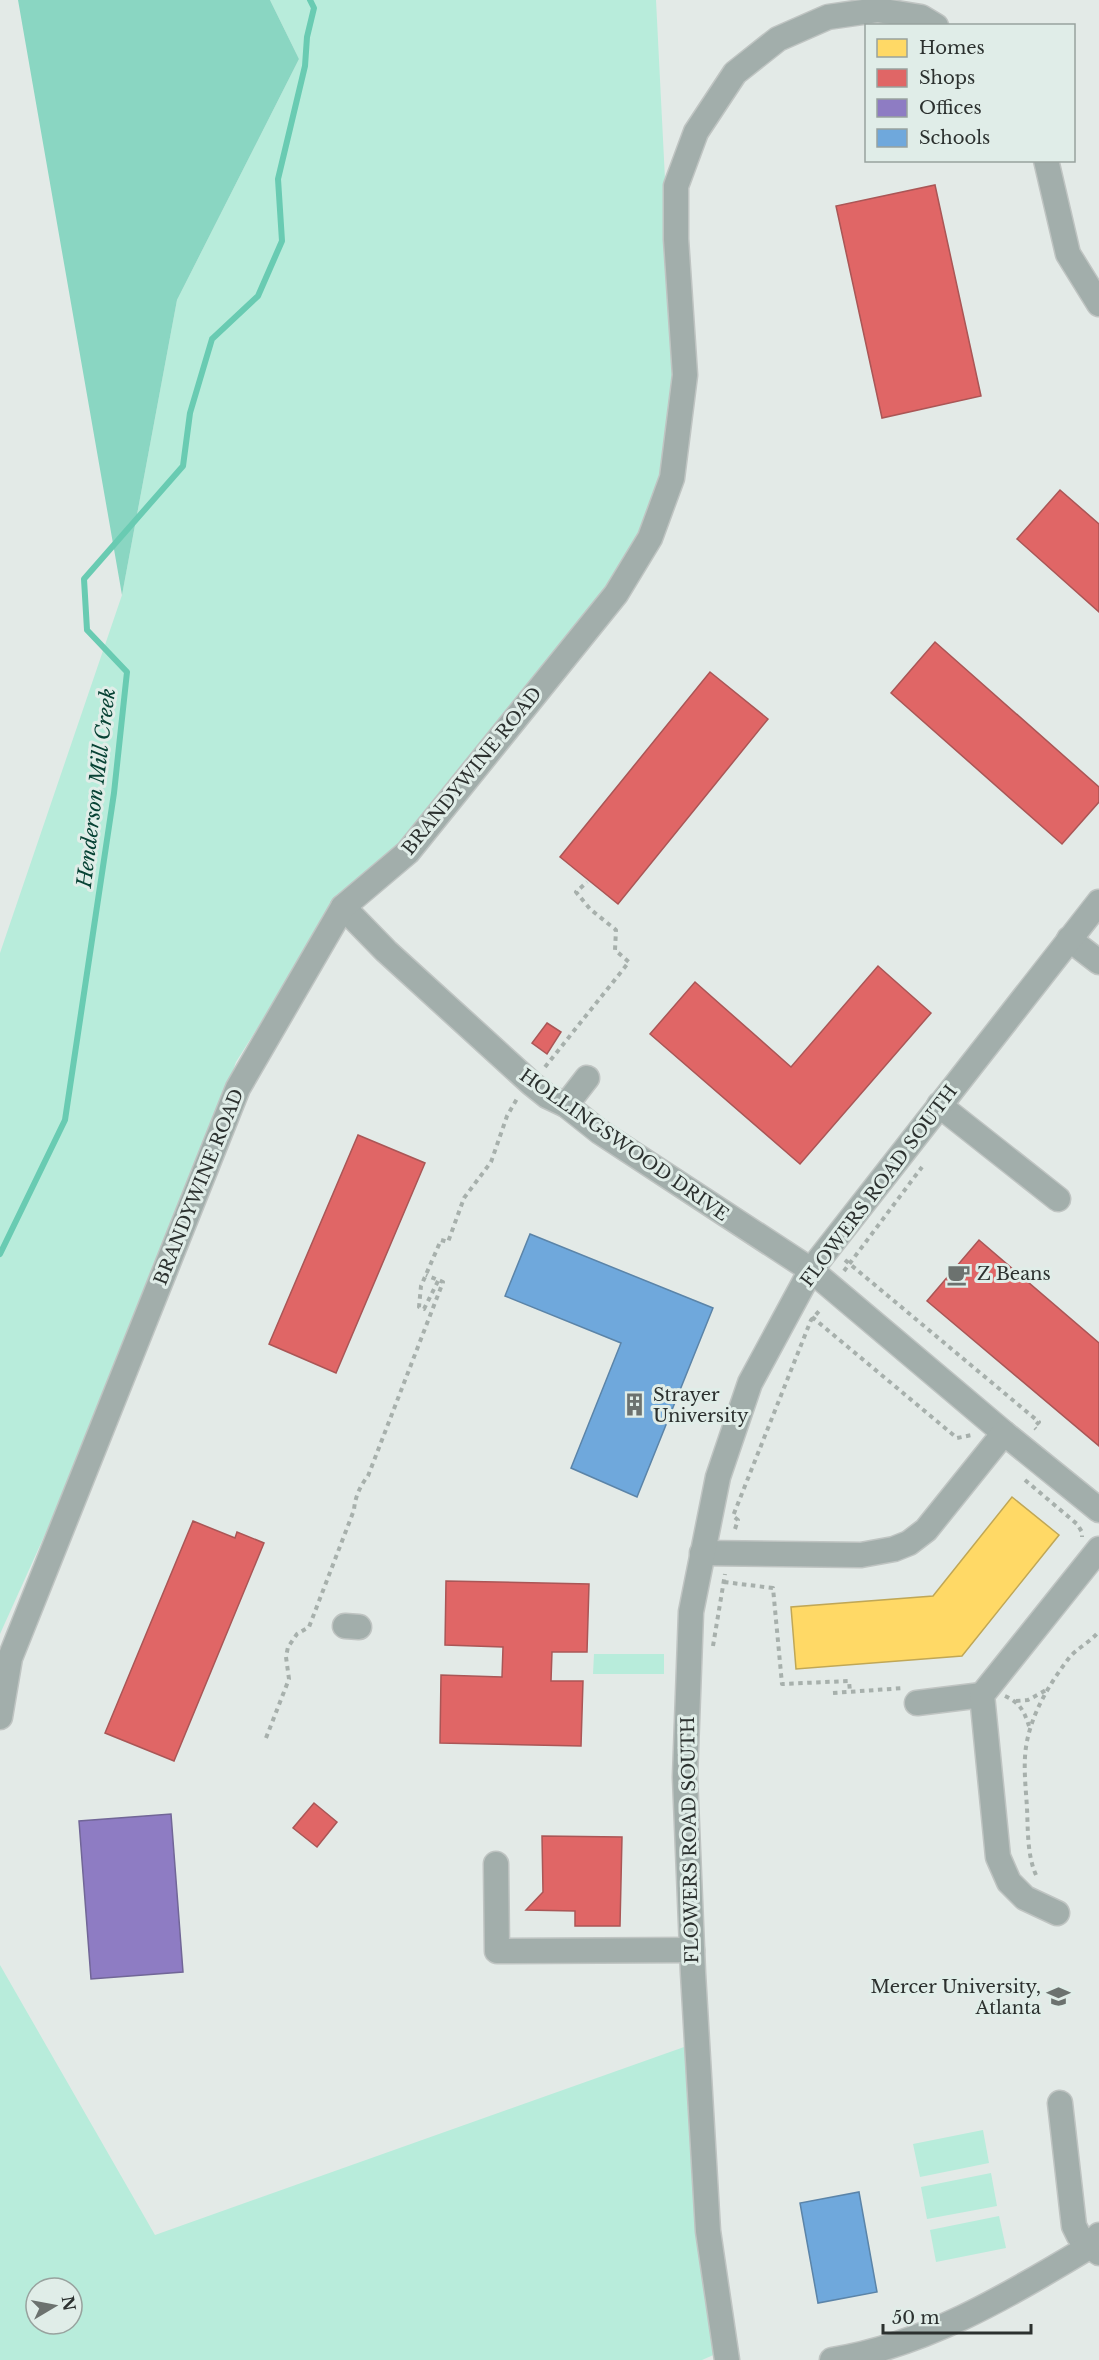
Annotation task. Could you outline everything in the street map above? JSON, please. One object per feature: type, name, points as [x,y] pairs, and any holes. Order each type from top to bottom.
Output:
[{"type":"street","name":"BRANDYWINE ROAD","points":[[0,1717],[10,1658],[238,1088],[343,907],[408,852],[616,594],[650,538],[672,478],[685,375],[676,239],[676,186],[696,132],[735,73],[778,39],[828,17],[877,10],[921,17],[933,24]]},
{"type":"street","points":[[1046,162],[1068,254],[1099,303]]},
{"type":"street","name":"FLOWERS ROAD SOUTH","points":[[727,2360],[708,2231],[685,1777],[690,1612],[717,1477],[750,1383],[811,1270],[1099,902]]},
{"type":"street","name":"HOLLINGSWOOD DRIVE","points":[[343,907],[386,951],[514,1069],[547,1096],[566,1105],[600,1132],[811,1270],[1099,1510]]},
{"type":"street","points":[[1069,939],[1099,962]]},
{"type":"street","points":[[566,1105],[587,1078]]},
{"type":"street","points":[[939,1105],[1058,1199]]},
{"type":"street","points":[[702,1553],[861,1555],[894,1550],[909,1543],[926,1530],[1004,1433]]},
{"type":"street","points":[[1057,1913],[1025,1898],[1009,1882],[998,1857],[991,1694],[1090,1546]]},
{"type":"street","points":[[912,1695],[991,1694]]},
{"type":"street","points":[[496,1864],[497,1952],[692,1950]]},
{"type":"street","points":[[1060,2103],[1074,2226],[1079,2236],[1095,2245]]},
{"type":"street","points":[[832,2360],[893,2347],[962,2319],[1095,2245]]},
{"type":"path","points":[[539,1074],[629,962],[615,950],[616,930],[590,909],[576,892],[587,882]]},
{"type":"path","points":[[438,1280],[424,1309],[419,1307],[421,1286],[441,1240],[447,1242],[464,1198],[491,1162],[507,1116],[519,1097]]},
{"type":"path","points":[[838,1278],[925,1162]]},
{"type":"path","points":[[842,1257],[1038,1422],[1034,1427],[1042,1434]]},
{"type":"path","points":[[266,1738],[289,1679],[286,1656],[288,1647],[297,1635],[309,1627],[354,1510],[358,1493],[368,1476],[443,1282],[426,1275]]},
{"type":"path","points":[[735,1529],[738,1520],[733,1516],[813,1317],[821,1309]]},
{"type":"path","points":[[808,1315],[957,1438],[972,1436]]},
{"type":"path","points":[[1018,1475],[1077,1524],[1090,1546]]},
{"type":"path","points":[[723,1582],[773,1588],[782,1684],[849,1681],[850,1692]]},
{"type":"path","points":[[1036,1875],[1032,1868],[1028,1827],[1025,1757],[1030,1727],[1048,1689],[1071,1656],[1099,1631]]},
{"type":"path","points":[[991,1694],[1016,1701],[1028,1700],[1048,1689]]},
{"type":"path","points":[[833,1693],[912,1695]]},
{"type":"path","points":[[1016,1701],[1023,1709],[1030,1727]]},
{"type":"green space","points":[[18,0],[270,0],[299,59],[177,300],[122,595]]},
{"type":"green space","points":[[270,0],[656,0],[673,397],[667,489],[614,576],[534,692],[404,852],[316,935],[236,1062],[172,1253],[0,1634],[0,953],[122,595],[177,300],[299,59]]},
{"type":"green space","points":[[594,1654],[664,1654],[664,1674],[593,1674]]},
{"type":"green space","points":[[0,1965],[155,2235],[701,2041],[718,2353],[702,2360],[0,2360]]},
{"type":"green space","points":[[983,2130],[989,2163],[920,2177],[913,2144]]},
{"type":"green space","points":[[991,2173],[997,2206],[927,2219],[921,2187]]},
{"type":"green space","points":[[999,2216],[1006,2248],[936,2262],[930,2230]]},
{"type":"building: Homes","points":[[1012,1497],[1059,1535],[962,1656],[796,1669],[791,1607],[933,1596]]},
{"type":"building: Shops","points":[[935,185],[981,396],[882,418],[836,206]]},
{"type":"building: Shops","points":[[1060,490],[1099,524],[1099,612],[1017,539]]},
{"type":"building: Shops","points":[[935,642],[1099,787],[1099,802],[1062,844],[891,693]]},
{"type":"building: Shops","points":[[710,672],[768,719],[618,904],[560,857]]},
{"type":"building: Shops","points":[[878,966],[931,1013],[800,1164],[650,1034],[695,982],[791,1067]]},
{"type":"building: Shops","points":[[547,1023],[561,1032],[547,1054],[532,1043]]},
{"type":"building: Shops","points":[[358,1135],[425,1163],[336,1373],[269,1344]]},
{"type":"building: Shops","points":[[979,1240],[1099,1343],[1099,1446],[927,1301]]},
{"type":"building: Shops","points":[[193,1521],[235,1538],[237,1532],[264,1543],[174,1761],[105,1733]]},
{"type":"building: Shops","points":[[446,1581],[589,1584],[587,1652],[552,1652],[551,1681],[583,1681],[581,1746],[440,1743],[441,1675],[502,1677],[503,1647],[445,1645]]},
{"type":"building: Shops","points":[[314,1803],[337,1822],[317,1847],[293,1828]]},
{"type":"building: Shops","points":[[542,1836],[622,1837],[620,1926],[575,1926],[575,1911],[526,1910],[543,1892]]},
{"type":"building: Offices","points":[[171,1814],[183,1972],[91,1979],[79,1821]]},
{"type":"building: Schools","name":"Strayer University","points":[[530,1234],[713,1308],[637,1497],[571,1468],[621,1343],[505,1296]]},
{"type":"building: Schools","points":[[859,2192],[877,2292],[818,2303],[800,2203]]},
{"type":"waterway","name":"Henderson Mill Creek","points":[[0,1254],[65,1120],[114,793],[127,672],[87,630],[84,579],[183,466],[190,413],[212,339],[258,296],[282,241],[278,179],[305,66],[307,37],[314,8],[310,0]]},
{"type":"place","name":"Z Beans","points":[[959,1274]]},
{"type":"place","name":"Strayer University","points":[[635,1405]]},
{"type":"place","name":"Mercer University, Atlanta","points":[[1059,1997]]}]
